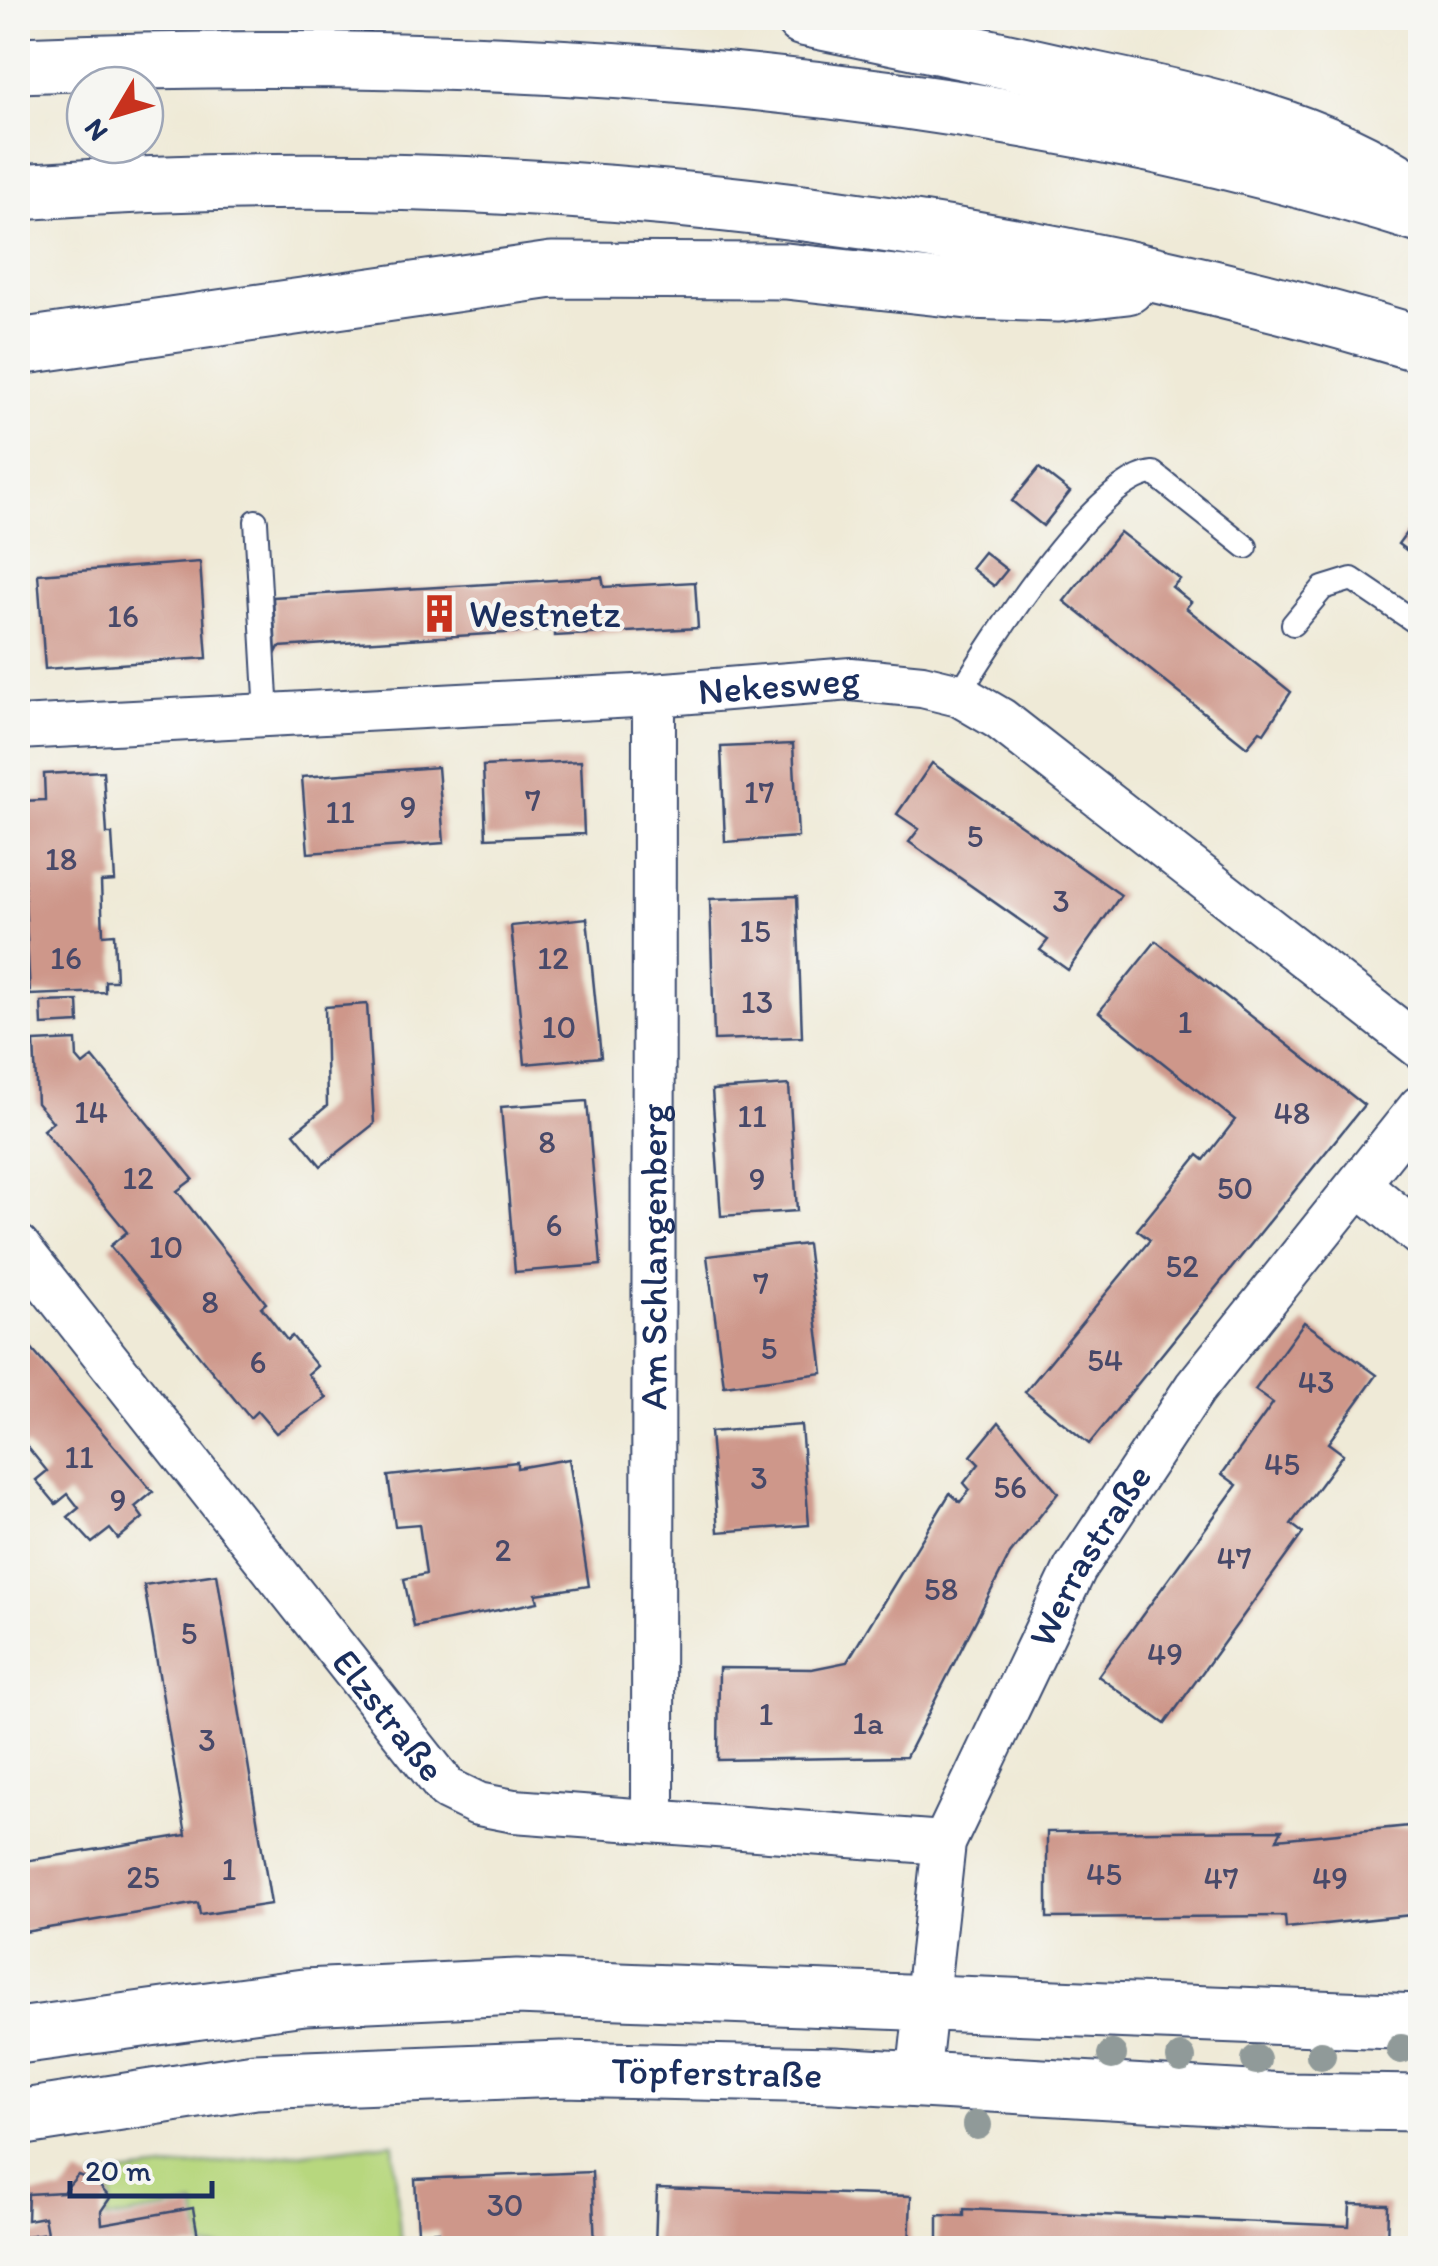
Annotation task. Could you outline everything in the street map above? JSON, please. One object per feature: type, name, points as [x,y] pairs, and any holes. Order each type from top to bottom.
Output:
[{"type":"main road","points":[[803,18],[1132,88],[1295,132],[1350,152],[1420,197]]},
{"type":"main road","points":[[18,65],[268,58],[398,60],[662,74],[849,92],[1004,117],[1198,156],[1344,191],[1420,215]]},
{"type":"main road","points":[[18,192],[156,182],[466,183],[796,211],[944,233],[1180,279],[1420,344]]},
{"type":"main road","points":[[18,347],[552,270],[786,271],[968,290],[1058,294],[1180,279]]},
{"type":"main road","name":"Töpferstraße","points":[[18,2036],[304,1997],[498,1988],[924,1999],[1420,2022]]},
{"type":"main road","name":"Töpferstraße","points":[[18,2118],[255,2080],[561,2070],[918,2079],[1285,2101],[1420,2102]]},
{"type":"street","name":"Nekesweg","points":[[18,728],[654,695],[851,679],[922,686],[959,696],[1000,719],[1420,1047]]},
{"type":"street","name":"Am Schlangenberg","points":[[652,1819],[654,695]]},
{"type":"street","name":"Werrastraße","points":[[918,2079],[944,1844],[1036,1645],[1124,1490],[1196,1388],[1420,1107]]},
{"type":"street","points":[[1360,1185],[1420,1234]]},
{"type":"street","name":"Elzstraße","points":[[18,1246],[448,1789],[478,1804],[514,1811],[944,1844]]},
{"type":"lane","points":[[959,696],[992,640],[1096,506],[1134,475],[1153,473],[1246,547]]},
{"type":"lane","points":[[256,521],[266,716]]},
{"type":"lane","points":[[1293,624],[1322,588],[1352,579],[1420,625]]},
{"type":"green space","points":[[393,2143],[401,2248],[203,2248],[195,2205],[105,2220],[112,2197],[95,2177]]},
{"type":"building","points":[[1039,468],[1070,492],[1043,526],[1012,501]]},
{"type":"building","points":[[1420,514],[1420,560],[1398,544]]},
{"type":"building","points":[[1120,532],[1180,579],[1172,587],[1191,602],[1186,608],[1291,692],[1264,733],[1260,731],[1247,747],[1064,601]]},
{"type":"building","points":[[984,552],[1007,570],[994,586],[971,568]]},
{"type":"building","points":[[200,562],[207,658],[45,669],[38,574]]},
{"type":"building","name":"Westnetz","points":[[602,577],[604,587],[695,582],[698,628],[555,636],[555,630],[279,647],[276,653],[273,597]]},
{"type":"building","points":[[793,744],[798,837],[725,842],[721,747]]},
{"type":"building","points":[[581,761],[584,834],[486,838],[483,766]]},
{"type":"building","points":[[932,763],[1121,895],[1068,970],[1040,950],[1048,940],[909,842],[919,829],[897,814]]},
{"type":"building","points":[[438,767],[444,843],[308,853],[302,777]]},
{"type":"building","points":[[103,771],[115,881],[101,882],[103,935],[114,934],[116,981],[105,981],[105,992],[30,995],[20,801],[45,800],[44,774]]},
{"type":"building","points":[[797,896],[802,1037],[714,1040],[710,899]]},
{"type":"building","points":[[587,918],[601,1057],[525,1064],[511,926]]},
{"type":"building","points":[[1156,941],[1364,1105],[1089,1444],[1025,1392],[1150,1240],[1137,1230],[1198,1155],[1204,1160],[1235,1120],[1099,1012]]},
{"type":"building","points":[[78,1001],[79,1023],[42,1025],[41,1002]]},
{"type":"building","points":[[367,1004],[374,1124],[321,1166],[294,1133],[327,1106],[325,1007]]},
{"type":"building","points":[[76,1040],[77,1058],[83,1065],[93,1057],[193,1179],[177,1191],[266,1303],[261,1307],[287,1340],[292,1336],[317,1366],[308,1374],[327,1398],[276,1433],[257,1411],[250,1418],[110,1246],[127,1232],[43,1130],[53,1122],[37,1103],[34,1042]]},
{"type":"building","points":[[789,1085],[797,1211],[721,1216],[712,1090]]},
{"type":"building","points":[[587,1101],[601,1265],[515,1272],[501,1107]]},
{"type":"building","points":[[807,1244],[823,1373],[724,1386],[707,1256]]},
{"type":"building","points":[[1304,1322],[1377,1375],[1328,1443],[1343,1454],[1291,1524],[1303,1533],[1165,1724],[1098,1676],[1237,1485],[1222,1474],[1273,1403],[1255,1390]]},
{"type":"building","points":[[18,1333],[153,1492],[135,1507],[143,1518],[118,1539],[110,1529],[92,1543],[68,1517],[79,1508],[68,1494],[56,1504],[36,1480],[47,1471],[26,1445],[18,1452]]},
{"type":"building","points":[[999,1422],[1058,1493],[1010,1554],[906,1757],[718,1760],[719,1668],[812,1669],[847,1662],[950,1493],[960,1502],[970,1490],[964,1483],[979,1464],[971,1456]]},
{"type":"building","points":[[801,1425],[809,1525],[718,1532],[710,1432]]},
{"type":"building","points":[[569,1459],[589,1586],[536,1594],[538,1602],[414,1627],[404,1579],[426,1574],[419,1524],[395,1526],[388,1476],[517,1462],[517,1468]]},
{"type":"building","points":[[217,1574],[271,1904],[200,1915],[198,1903],[18,1933],[18,1862],[186,1835],[144,1585]]},
{"type":"building","points":[[1420,1825],[1420,1914],[1286,1928],[1285,1916],[1047,1918],[1047,1832],[1282,1830],[1277,1839]]},
{"type":"building","points":[[592,2172],[595,2248],[439,2248],[439,2231],[418,2232],[415,2179]]},
{"type":"building","points":[[78,2175],[97,2183],[110,2198],[101,2211],[102,2224],[193,2208],[200,2248],[18,2248],[18,2237],[47,2233],[44,2217],[27,2220],[28,2194],[63,2192]]},
{"type":"building","points":[[657,2188],[911,2196],[909,2248],[655,2248]]},
{"type":"building","points":[[1350,2204],[1388,2205],[1387,2248],[938,2248],[938,2215],[964,2216],[964,2209],[1349,2226]]},
{"type":"place","name":"Westnetz","points":[[439,614]]}]
